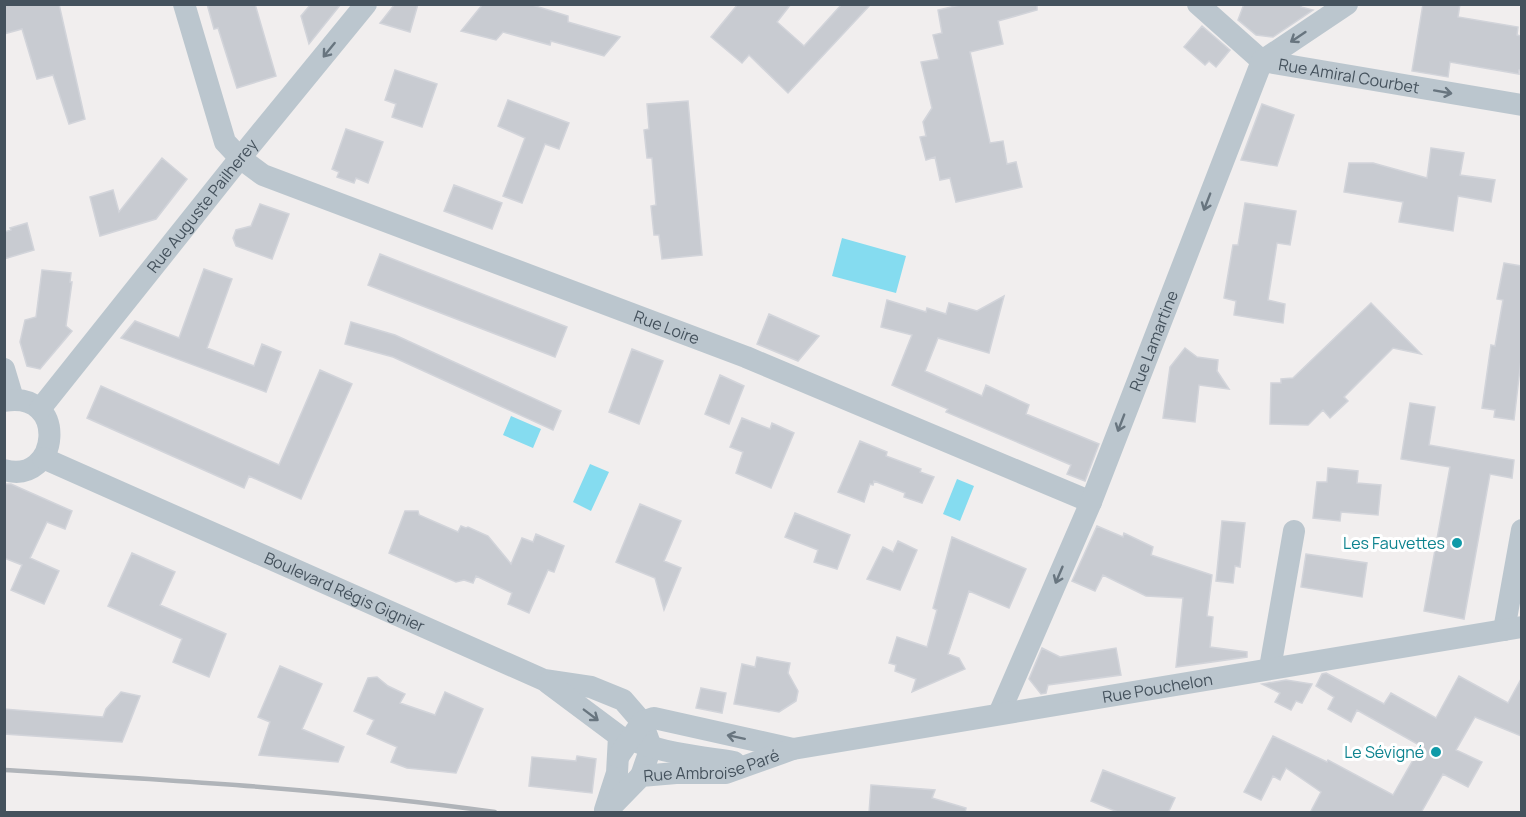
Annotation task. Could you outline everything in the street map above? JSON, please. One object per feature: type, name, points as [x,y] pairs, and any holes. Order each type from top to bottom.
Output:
[{"type":"street","name":"Rue Loire","points":[[184,4],[225,142],[240,158],[262,175],[746,357],[1090,502]]},
{"type":"street","name":"Rue Auguste Pailherey","points":[[40,409],[366,4]]},
{"type":"street","name":"Rue Amiral Courbet","points":[[1198,4],[1262,61],[1521,105]]},
{"type":"street","points":[[1262,61],[1347,4]]},
{"type":"street","name":"Rue Lamartine","points":[[999,714],[1090,502],[1262,61]]},
{"type":"street","points":[[4,369],[9,400],[32,403],[40,409],[50,428],[48,449],[43,458],[34,466],[22,471],[4,470]]},
{"type":"street","name":"Boulevard Régis Gignier","points":[[43,458],[544,680],[591,687],[623,700],[627,738],[651,747]]},
{"type":"street","points":[[1513,628],[1521,530]]},
{"type":"street","points":[[1269,668],[1294,531]]},
{"type":"street","name":"Rue Pouchelon","points":[[793,749],[1513,628]]},
{"type":"street","points":[[544,680],[627,738],[654,718],[793,749]]},
{"type":"street","name":"Rue Ambroise Paré","points":[[605,813],[627,738]]},
{"type":"street","points":[[641,776],[651,747],[750,764]]},
{"type":"street","name":"Rue Ambroise Paré","points":[[605,813],[641,776],[726,773],[793,749]]},
{"type":"water","points":[[842,238],[906,256],[896,293],[832,276]]},
{"type":"water","points":[[511,416],[541,429],[533,448],[503,435]]},
{"type":"water","points":[[590,464],[609,472],[591,511],[573,502]]},
{"type":"water","points":[[957,479],[974,486],[960,521],[943,514]]},
{"type":"building","points":[[4,4],[59,4],[85,119],[69,124],[53,75],[37,79],[22,29],[4,34]]},
{"type":"building","points":[[207,4],[255,4],[276,76],[237,88],[218,28],[214,29]]},
{"type":"building","points":[[311,4],[341,4],[309,44],[301,16]]},
{"type":"building","points":[[395,4],[418,4],[410,32],[380,23]]},
{"type":"building","points":[[483,4],[529,4],[568,16],[568,22],[620,37],[604,56],[551,41],[550,45],[503,32],[496,40],[461,31]]},
{"type":"building","points":[[738,4],[791,4],[777,22],[804,46],[842,4],[871,4],[788,93],[749,55],[742,63],[711,37]]},
{"type":"building","points":[[964,4],[1037,4],[1037,10],[998,21],[1003,44],[970,52],[990,143],[1003,141],[1007,164],[1016,162],[1022,187],[956,202],[950,178],[940,180],[935,157],[926,160],[920,137],[926,136],[923,122],[932,108],[921,62],[939,59],[933,35],[942,33],[938,10]]},
{"type":"building","points":[[1244,4],[1302,4],[1301,7],[1313,10],[1273,37],[1256,35],[1238,20]]},
{"type":"building","points":[[1423,4],[1460,4],[1458,17],[1518,27],[1517,35],[1521,36],[1519,74],[1450,62],[1448,77],[1412,71]]},
{"type":"building","points":[[1202,26],[1230,50],[1216,67],[1209,61],[1205,65],[1184,47]]},
{"type":"building","points":[[395,70],[437,84],[422,127],[392,117],[396,104],[385,100]]},
{"type":"building","points":[[508,100],[569,123],[559,149],[545,144],[522,203],[503,196],[525,138],[498,126]]},
{"type":"building","points":[[688,101],[702,255],[662,259],[659,235],[654,235],[651,206],[656,205],[652,158],[647,158],[644,130],[649,129],[647,104]]},
{"type":"building","points":[[1262,104],[1294,115],[1277,166],[1241,160]]},
{"type":"building","points":[[346,129],[383,142],[368,183],[356,178],[354,183],[337,177],[339,172],[332,169]]},
{"type":"building","points":[[1431,148],[1464,153],[1460,175],[1495,180],[1491,202],[1458,196],[1453,231],[1399,222],[1403,202],[1344,192],[1349,163],[1373,163],[1427,178]]},
{"type":"building","points":[[162,158],[187,179],[156,219],[100,236],[90,197],[113,190],[119,212]]},
{"type":"building","points":[[454,185],[502,203],[492,229],[444,211]]},
{"type":"building","points":[[1245,203],[1296,211],[1290,245],[1277,243],[1268,300],[1285,304],[1283,323],[1234,315],[1236,301],[1224,298],[1233,245],[1238,245]]},
{"type":"building","points":[[260,204],[289,214],[272,259],[236,246],[233,238],[236,230],[251,226]]},
{"type":"building","points":[[27,223],[34,250],[4,259],[4,232]]},
{"type":"building","points":[[380,254],[567,327],[555,357],[368,285]]},
{"type":"building","points":[[1504,263],[1521,266],[1521,360],[1514,420],[1494,417],[1495,410],[1482,408],[1491,345],[1495,346],[1503,300],[1497,299]]},
{"type":"building","points":[[204,269],[232,279],[207,348],[254,366],[262,344],[281,352],[266,392],[121,338],[135,321],[179,338]]},
{"type":"building","points":[[42,270],[71,273],[70,282],[72,282],[66,326],[72,331],[40,369],[27,366],[20,342],[25,320],[36,317]]},
{"type":"building","points":[[1004,296],[989,353],[938,338],[925,371],[982,396],[986,385],[1029,405],[1026,414],[1099,444],[1085,481],[1067,474],[1071,465],[946,412],[948,409],[892,385],[912,335],[881,327],[887,300],[926,312],[927,308],[946,314],[949,303],[977,311]]},
{"type":"building","points":[[1371,303],[1421,354],[1393,348],[1344,397],[1348,401],[1330,418],[1323,410],[1308,425],[1270,424],[1271,383],[1281,383],[1281,379],[1293,378]]},
{"type":"building","points":[[769,314],[819,336],[798,361],[757,344]]},
{"type":"building","points":[[351,322],[395,335],[561,411],[553,430],[393,357],[345,344]]},
{"type":"building","points":[[1185,348],[1197,357],[1218,360],[1217,371],[1229,389],[1199,385],[1195,422],[1163,418],[1170,367]]},
{"type":"building","points":[[632,349],[663,361],[639,424],[609,412]]},
{"type":"building","points":[[320,370],[352,384],[301,499],[249,476],[244,488],[87,418],[101,386],[279,465]]},
{"type":"building","points":[[720,375],[744,386],[729,424],[705,414]]},
{"type":"building","name":"Les Fauvettes","points":[[1410,403],[1435,407],[1429,445],[1514,460],[1512,478],[1490,474],[1464,619],[1424,611],[1450,467],[1401,459]]},
{"type":"building","points":[[742,418],[770,429],[772,423],[794,433],[771,488],[736,473],[743,452],[730,447]]},
{"type":"building","points":[[860,441],[887,452],[886,456],[921,469],[920,472],[934,477],[922,503],[904,497],[905,493],[874,481],[873,485],[870,484],[864,502],[838,492]]},
{"type":"building","points":[[1328,468],[1358,471],[1357,483],[1381,485],[1378,515],[1341,512],[1340,521],[1313,518],[1317,482],[1327,482]]},
{"type":"building","points":[[4,484],[11,484],[72,511],[65,529],[47,522],[30,558],[59,571],[44,604],[11,590],[22,565],[4,558]]},
{"type":"building","points":[[640,504],[681,521],[664,561],[681,568],[664,610],[655,578],[616,562]]},
{"type":"building","points":[[405,511],[418,511],[419,515],[458,532],[461,526],[488,536],[511,564],[522,538],[533,542],[536,534],[564,546],[554,572],[548,570],[529,613],[508,604],[512,593],[476,576],[473,583],[464,580],[456,582],[389,553]]},
{"type":"building","points":[[795,513],[850,535],[837,569],[814,562],[818,550],[785,537]]},
{"type":"building","points":[[1222,521],[1245,523],[1240,567],[1235,566],[1233,583],[1216,581]]},
{"type":"building","points":[[1097,526],[1123,537],[1124,533],[1153,547],[1151,555],[1212,575],[1207,616],[1213,617],[1210,647],[1247,652],[1247,657],[1176,667],[1183,598],[1146,596],[1103,575],[1095,591],[1072,581]]},
{"type":"building","points":[[952,537],[1026,569],[1009,608],[969,591],[948,654],[959,658],[965,669],[912,692],[916,679],[895,671],[896,665],[889,663],[897,637],[927,647],[937,610],[933,608]]},
{"type":"building","points":[[898,541],[917,550],[900,590],[867,579],[883,547],[893,552]]},
{"type":"building","points":[[132,553],[175,572],[160,605],[226,634],[209,677],[173,662],[182,639],[108,606]]},
{"type":"building","points":[[1306,554],[1367,563],[1362,597],[1301,587]]},
{"type":"building","points":[[1042,648],[1060,657],[1116,648],[1121,675],[1048,685],[1046,693],[1041,694],[1029,679]]},
{"type":"building","points":[[757,657],[790,663],[788,673],[798,691],[796,701],[779,712],[734,704],[742,664],[755,667]]},
{"type":"building","points":[[280,666],[322,684],[302,729],[344,747],[338,762],[259,755],[270,722],[258,717]]},
{"type":"building","points":[[1326,673],[1384,704],[1391,693],[1436,718],[1459,676],[1508,703],[1521,679],[1521,736],[1475,717],[1456,750],[1482,762],[1468,787],[1443,774],[1422,811],[1425,813],[1310,813],[1321,792],[1286,768],[1280,780],[1273,776],[1261,800],[1244,792],[1273,736],[1327,762],[1328,760],[1393,795],[1421,746],[1357,710],[1351,722],[1328,709],[1334,697],[1316,686],[1322,674]]},
{"type":"building","points":[[377,677],[388,686],[405,694],[400,703],[435,715],[445,692],[483,709],[456,773],[407,768],[391,762],[397,747],[367,734],[374,720],[354,711],[368,678]]},
{"type":"building","points":[[1286,680],[1312,684],[1302,703],[1296,701],[1291,710],[1275,702],[1280,693],[1262,684]]},
{"type":"building","points":[[701,688],[726,693],[722,713],[696,708]]},
{"type":"building","points":[[121,692],[140,696],[122,742],[4,734],[4,709],[103,717],[106,709]]},
{"type":"building","points":[[577,756],[596,759],[592,793],[529,786],[532,757],[576,761]]},
{"type":"building","points":[[1103,770],[1175,798],[1168,813],[1120,813],[1091,801]]},
{"type":"building","points":[[871,785],[935,790],[932,798],[966,808],[965,813],[869,813]]},
{"type":"railway","points":[[4,770],[311,791],[495,812]]},
{"type":"place","name":"Les Fauvettes","points":[[1457,543]]},
{"type":"place","name":"Le Sévigné","points":[[1436,752]]}]
